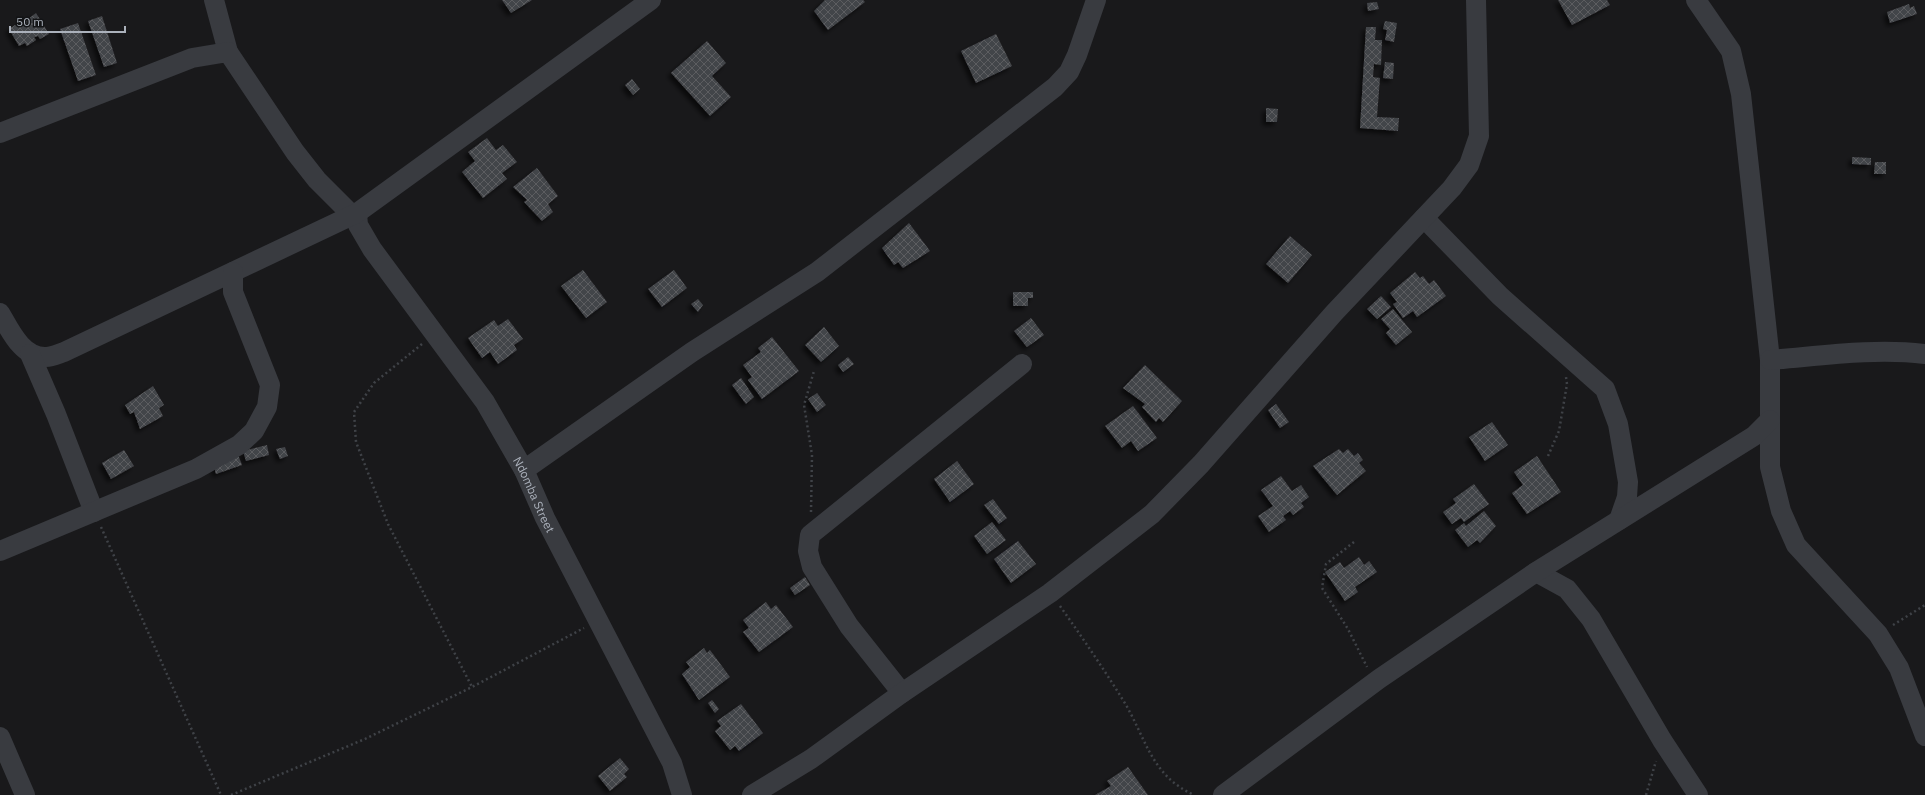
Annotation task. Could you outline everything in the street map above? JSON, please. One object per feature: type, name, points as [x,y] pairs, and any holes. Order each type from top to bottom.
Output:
[{"type":"street","points":[[214,0],[228,52],[295,152],[317,180],[355,214]]},
{"type":"street","points":[[30,354],[45,357],[64,352],[355,214],[651,0]]},
{"type":"street","points":[[524,470],[692,352],[817,272],[1055,87],[1069,72],[1077,55],[1096,0]]},
{"type":"street","points":[[752,795],[811,760],[902,693],[1050,593],[1152,514],[1201,464],[1334,313],[1452,188],[1469,166],[1479,136],[1476,0],[1472,0]]},
{"type":"street","points":[[1696,0],[1731,51],[1741,94],[1770,360],[1770,467],[1781,512],[1796,544],[1878,634],[1899,668],[1925,736]]},
{"type":"street","points":[[0,133],[192,58],[228,52]]},
{"type":"street","name":"Ndomba Street","points":[[355,214],[358,225],[372,249],[485,402],[524,470],[545,518],[672,763],[682,795]]},
{"type":"street","points":[[1424,218],[1500,296],[1605,389],[1618,424],[1628,482],[1627,497],[1620,520]]},
{"type":"street","points":[[0,551],[196,470],[239,445],[254,431],[267,408],[270,385],[233,292],[233,272]]},
{"type":"street","points":[[0,313],[14,337],[30,354],[56,414],[94,512]]},
{"type":"street","points":[[1770,360],[1864,352],[1905,352],[1925,354]]},
{"type":"street","points":[[902,693],[849,626],[812,567],[808,551],[810,535],[1022,364]]},
{"type":"street","points":[[1223,795],[1379,679],[1536,572],[1754,436],[1770,420]]},
{"type":"street","points":[[1536,572],[1567,589],[1591,619],[1662,740],[1698,795]]},
{"type":"street","points":[[0,737],[25,795]]},
{"type":"path","points":[[434,332],[374,382],[354,412],[356,442],[388,524],[472,687]]},
{"type":"path","points":[[1548,456],[1559,432],[1567,384],[1562,351]]},
{"type":"path","points":[[810,535],[812,455],[804,404],[814,371]]},
{"type":"path","points":[[94,512],[221,795]]},
{"type":"path","points":[[1354,542],[1326,564],[1322,588],[1348,629],[1365,664],[1379,679]]},
{"type":"path","points":[[1050,593],[1088,644],[1124,701],[1155,763],[1178,788],[1194,795]]},
{"type":"path","points":[[1878,634],[1925,605]]},
{"type":"path","points":[[231,795],[365,739],[472,687],[598,621]]},
{"type":"path","points":[[1646,795],[1662,740]]},
{"type":"building","points":[[502,0],[532,0],[511,13]]},
{"type":"building","points":[[825,0],[863,0],[865,2],[828,30],[814,11]]},
{"type":"building","points":[[1558,0],[1607,0],[1610,5],[1572,25]]},
{"type":"building","points":[[1377,2],[1379,9],[1368,11],[1367,3]]},
{"type":"building","points":[[1909,4],[1910,8],[1914,6],[1917,14],[1890,23],[1887,12]]},
{"type":"building","points":[[36,13],[49,34],[40,39],[38,36],[34,37],[36,40],[27,46],[25,43],[19,46],[9,29],[18,23],[19,26]]},
{"type":"building","points":[[102,16],[117,63],[104,67],[88,21]]},
{"type":"building","points":[[1385,21],[1397,23],[1394,42],[1385,40],[1387,30],[1383,29]]},
{"type":"building","points":[[78,23],[96,75],[78,81],[60,29]]},
{"type":"building","points":[[1366,27],[1376,27],[1375,40],[1382,40],[1381,65],[1374,64],[1373,77],[1380,78],[1377,117],[1399,118],[1398,131],[1360,128]]},
{"type":"building","points":[[996,34],[1012,66],[976,83],[961,51]]},
{"type":"building","points":[[707,41],[726,63],[712,76],[731,97],[710,116],[671,73]]},
{"type":"building","points":[[1385,62],[1394,63],[1393,79],[1383,78]]},
{"type":"building","points":[[632,79],[640,89],[633,95],[625,85]]},
{"type":"building","points":[[1266,108],[1278,109],[1277,122],[1266,122]]},
{"type":"building","points":[[487,138],[496,150],[503,145],[517,162],[502,173],[507,179],[483,198],[462,172],[475,161],[468,152]]},
{"type":"building","points":[[1852,157],[1871,158],[1871,165],[1852,164]]},
{"type":"building","points":[[1875,162],[1886,162],[1886,174],[1874,174]]},
{"type":"building","points":[[537,168],[558,196],[548,204],[553,212],[542,221],[524,202],[527,200],[513,187]]},
{"type":"building","points":[[909,223],[930,251],[903,268],[898,262],[894,265],[882,248]]},
{"type":"building","points":[[1290,236],[1312,255],[1288,283],[1266,264]]},
{"type":"building","points":[[583,270],[607,302],[586,318],[561,286]]},
{"type":"building","points":[[674,270],[687,288],[662,307],[648,289]]},
{"type":"building","points":[[1415,272],[1420,278],[1423,276],[1429,284],[1434,280],[1446,296],[1417,317],[1413,311],[1403,318],[1393,304],[1397,302],[1390,293]]},
{"type":"building","points":[[1013,292],[1033,292],[1033,298],[1028,298],[1028,306],[1013,306]]},
{"type":"building","points":[[1381,296],[1391,307],[1377,319],[1367,309]]},
{"type":"building","points":[[698,299],[703,305],[698,312],[691,304]]},
{"type":"building","points":[[1393,309],[1412,332],[1396,345],[1386,333],[1390,329],[1381,319]]},
{"type":"building","points":[[1031,318],[1044,335],[1027,347],[1014,331]]},
{"type":"building","points":[[508,319],[523,339],[514,345],[517,350],[498,364],[490,352],[482,358],[468,338],[494,320],[498,326]]},
{"type":"building","points":[[824,327],[839,346],[821,362],[805,345]]},
{"type":"building","points":[[772,337],[799,371],[762,399],[748,380],[752,377],[743,365],[761,352],[758,348]]},
{"type":"building","points":[[848,357],[854,364],[843,372],[838,365]]},
{"type":"building","points":[[1145,365],[1182,401],[1163,422],[1159,418],[1156,422],[1142,407],[1145,404],[1123,388]]},
{"type":"building","points":[[741,378],[754,397],[746,404],[732,385]]},
{"type":"building","points":[[153,386],[164,405],[159,408],[163,416],[140,429],[134,412],[130,414],[125,405]]},
{"type":"building","points":[[817,393],[826,405],[817,412],[808,399]]},
{"type":"building","points":[[1276,404],[1289,422],[1280,428],[1268,410]]},
{"type":"building","points":[[1133,406],[1157,438],[1138,451],[1131,441],[1122,448],[1105,426]]},
{"type":"building","points":[[1492,422],[1508,445],[1485,461],[1469,437]]},
{"type":"building","points":[[267,445],[269,455],[246,461],[243,451]]},
{"type":"building","points":[[285,447],[288,456],[280,459],[276,449]]},
{"type":"building","points":[[1339,449],[1343,453],[1348,449],[1354,456],[1358,453],[1363,460],[1359,463],[1366,471],[1337,495],[1313,466]]},
{"type":"building","points":[[124,450],[134,466],[111,479],[102,463]]},
{"type":"building","points":[[238,455],[242,465],[216,474],[213,463]]},
{"type":"building","points":[[1537,456],[1561,492],[1527,514],[1512,493],[1523,485],[1514,472]]},
{"type":"building","points":[[957,461],[974,484],[950,502],[934,479]]},
{"type":"building","points":[[1281,476],[1292,491],[1301,485],[1309,497],[1301,503],[1304,507],[1293,515],[1290,511],[1283,516],[1286,520],[1269,532],[1258,516],[1273,506],[1261,490]]},
{"type":"building","points":[[1474,484],[1489,504],[1464,522],[1461,518],[1452,524],[1443,512],[1456,503],[1453,499]]},
{"type":"building","points":[[993,499],[1007,518],[999,524],[984,505]]},
{"type":"building","points":[[1484,511],[1496,526],[1480,543],[1477,540],[1468,547],[1455,530],[1464,523],[1466,526]]},
{"type":"building","points":[[992,522],[1006,540],[987,554],[974,536]]},
{"type":"building","points":[[1018,541],[1036,564],[1011,583],[994,559]]},
{"type":"building","points":[[1359,557],[1364,565],[1369,561],[1377,572],[1355,587],[1358,592],[1345,601],[1325,572],[1340,562],[1344,568]]},
{"type":"building","points":[[805,577],[810,585],[795,595],[790,588]]},
{"type":"building","points":[[766,602],[771,609],[776,605],[793,627],[759,652],[743,632],[749,628],[743,620]]},
{"type":"building","points":[[704,648],[707,653],[710,650],[730,677],[699,700],[682,674],[690,667],[686,662]]},
{"type":"building","points":[[712,700],[719,709],[715,713],[708,703]]},
{"type":"building","points":[[741,704],[763,733],[739,751],[735,746],[730,750],[715,731],[721,726],[717,721]]},
{"type":"building","points":[[620,758],[629,769],[624,774],[627,777],[610,791],[598,776]]},
{"type":"building","points":[[1128,767],[1148,795],[1095,795],[1111,786],[1107,781]]}]
